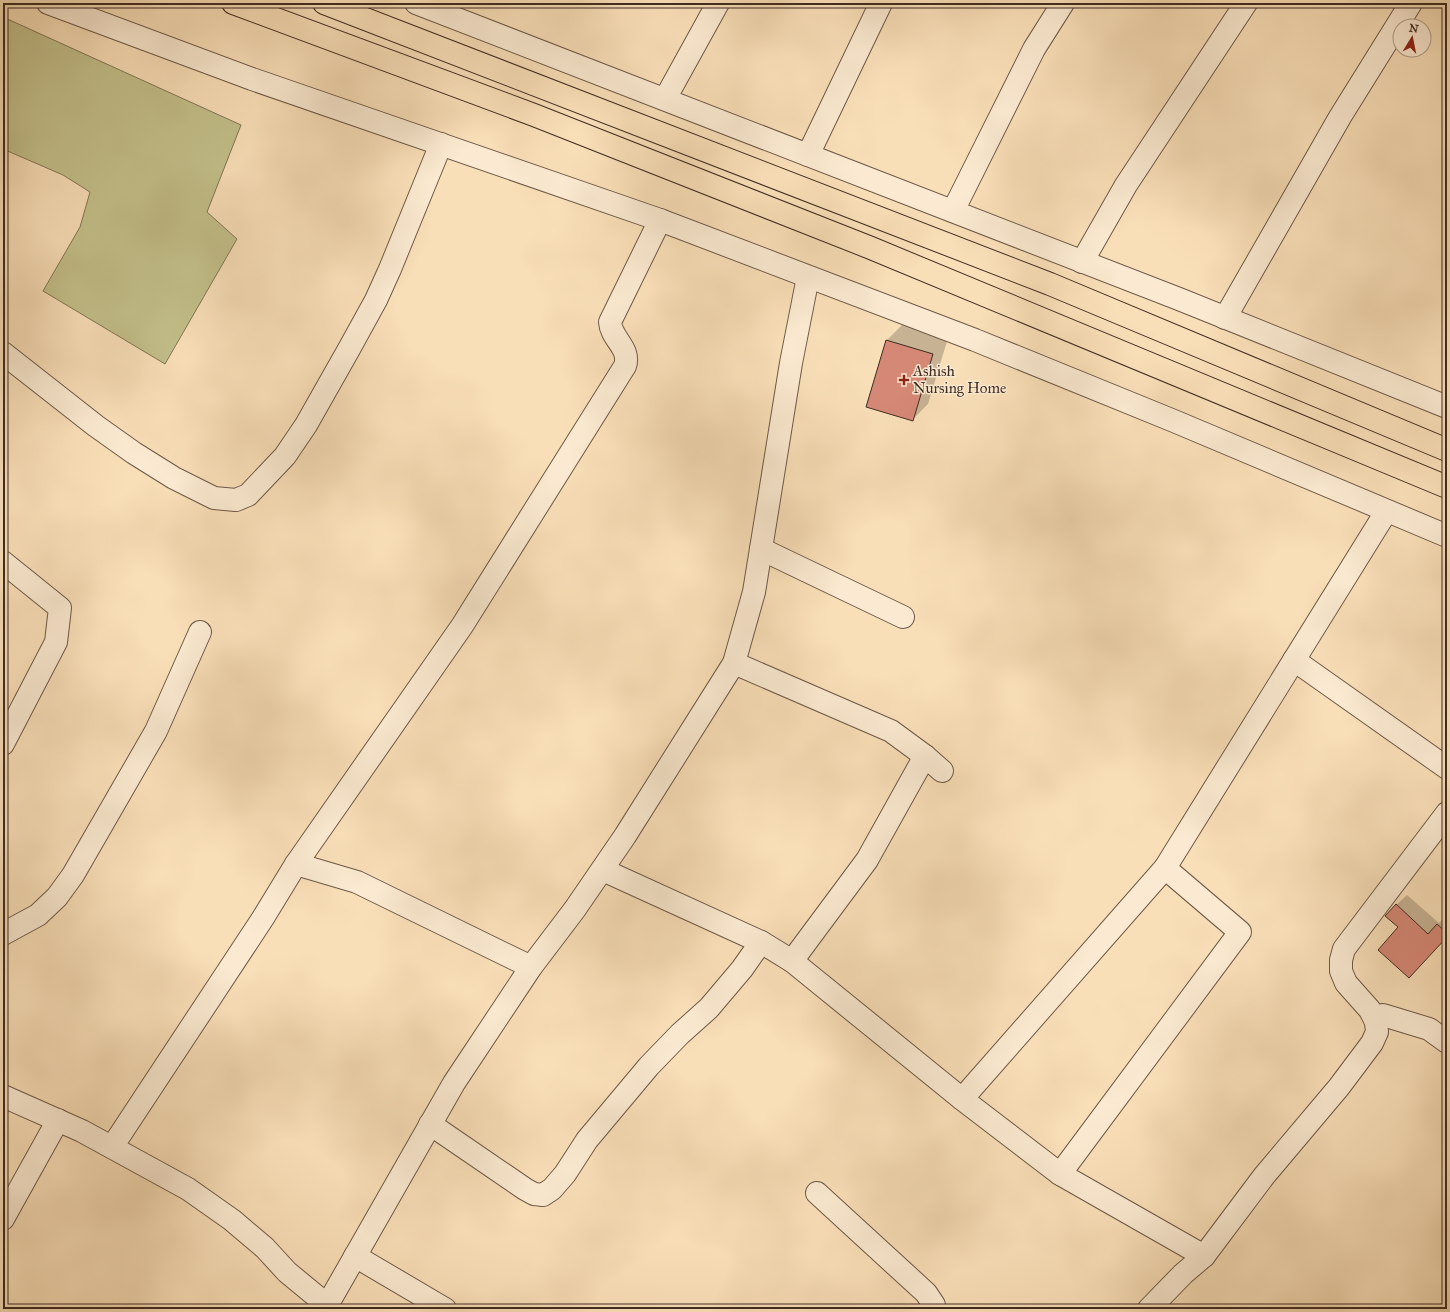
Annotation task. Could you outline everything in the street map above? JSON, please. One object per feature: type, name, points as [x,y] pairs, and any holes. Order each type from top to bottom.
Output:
[{"type":"highway","points":[[233,3],[534,115],[871,248],[1447,487]]},
{"type":"highway","points":[[324,3],[1050,284],[1447,450]]},
{"type":"street","points":[[48,3],[252,79],[660,220],[975,340],[1115,397],[1386,512],[1447,536]]},
{"type":"street","points":[[416,3],[444,8],[666,99],[1225,318],[1447,407]]},
{"type":"street","points":[[666,99],[718,3]]},
{"type":"street","points":[[808,155],[881,3]]},
{"type":"street","points":[[953,211],[1034,49],[1064,3]]},
{"type":"street","points":[[1082,262],[1126,185],[1246,3]]},
{"type":"street","points":[[1225,318],[1336,124],[1410,3]]},
{"type":"street","points":[[3,353],[96,426],[134,453],[174,478],[214,498],[236,500],[248,495],[285,456],[306,425],[376,300],[441,144]]},
{"type":"street","points":[[112,1147],[263,918],[296,864],[462,626],[625,366],[627,357],[626,352],[612,333],[610,322],[660,220]]},
{"type":"street","points":[[3,1096],[58,1120],[112,1147],[188,1189],[232,1220],[265,1248],[287,1272],[326,1307],[430,1124],[482,1040],[532,967],[603,870],[734,663],[754,592],[791,363],[808,277]]},
{"type":"street","points":[[962,1098],[1165,868],[1386,512]]},
{"type":"street","points":[[761,549],[903,617]]},
{"type":"street","points":[[3,562],[60,608],[56,642],[3,744]]},
{"type":"street","points":[[3,934],[38,915],[57,897],[73,875],[156,731],[200,632]]},
{"type":"street","points":[[1294,660],[1447,768]]},
{"type":"street","points":[[734,663],[891,731],[925,756],[942,771]]},
{"type":"street","points":[[792,961],[867,860],[925,756]]},
{"type":"street","points":[[1149,1309],[1183,1274],[1204,1256],[1264,1176],[1363,1057],[1372,1043],[1377,1032],[1376,1022],[1370,1010],[1346,983],[1341,971],[1341,960],[1344,949],[1447,813]]},
{"type":"street","points":[[296,864],[357,882],[532,967]]},
{"type":"street","points":[[1060,1174],[1240,932],[1165,868]]},
{"type":"street","points":[[603,870],[761,942],[792,961],[962,1098],[1060,1174],[1204,1256]]},
{"type":"street","points":[[430,1124],[525,1189],[534,1194],[543,1195],[552,1189],[561,1179],[587,1140],[649,1066],[680,1034],[709,1008],[742,969],[761,942]]},
{"type":"street","points":[[1376,1022],[1383,1015],[1429,1029],[1447,1042]]},
{"type":"street","points":[[3,1219],[58,1120]]},
{"type":"street","points":[[817,1193],[926,1293],[934,1309]]},
{"type":"street","points":[[355,1256],[444,1309]]},
{"type":"shaded area","points":[[3,17],[241,125],[207,212],[237,239],[165,364],[43,291],[80,227],[90,192],[63,175],[3,149]]},
{"type":"building","points":[[886,340],[933,354],[913,421],[866,407]]},
{"type":"building","points":[[1396,904],[1428,934],[1437,924],[1447,933],[1447,937],[1409,978],[1378,950],[1398,927],[1385,916]]},
{"type":"place","name":"Ashish Nursing Home","points":[[904,380]]}]
